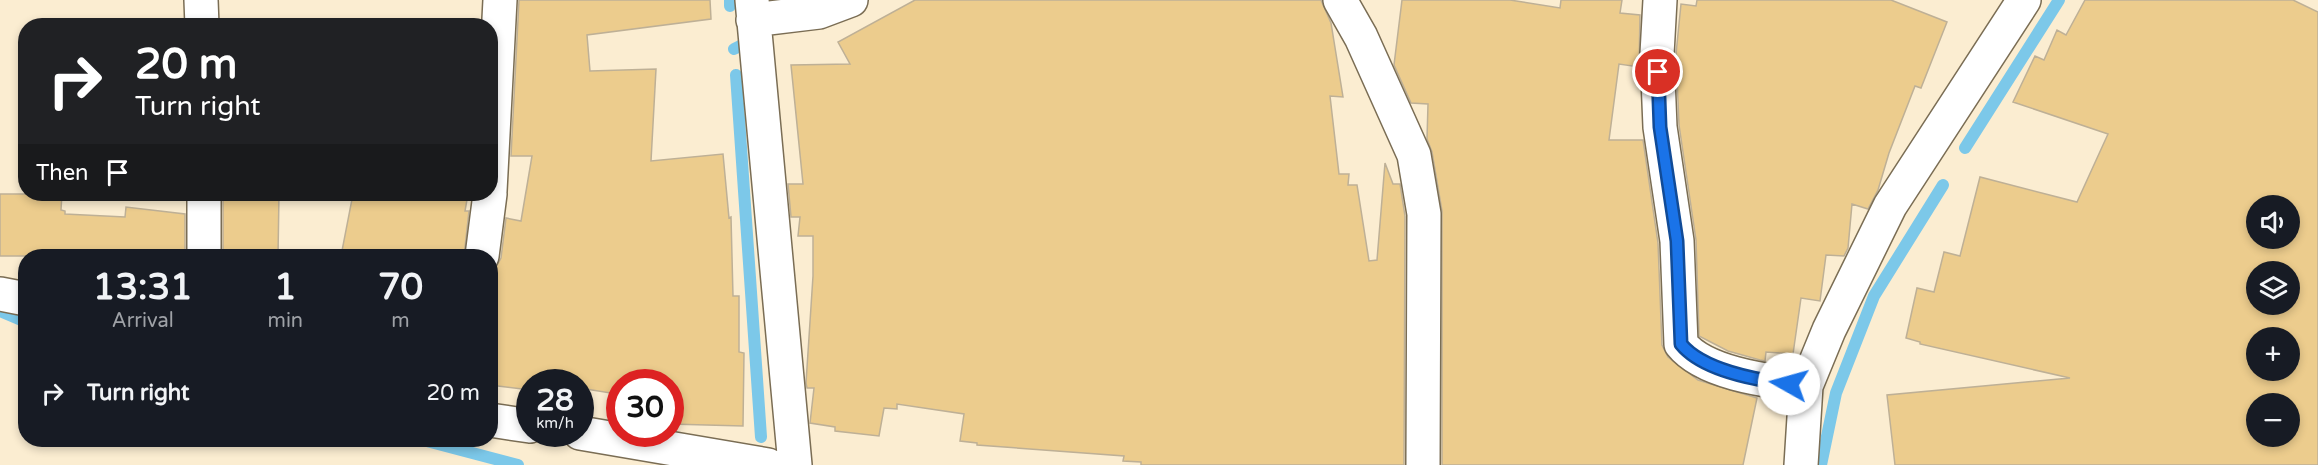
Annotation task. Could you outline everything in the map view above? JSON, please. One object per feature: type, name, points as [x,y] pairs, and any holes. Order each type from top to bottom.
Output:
[{"type":"street","points":[[201,0],[202,18]]},
{"type":"street","points":[[498,38],[500,0]]},
{"type":"street","points":[[795,465],[753,10],[819,12],[850,0]]},
{"type":"street","points":[[1340,0],[1361,37],[1414,155],[1424,214],[1423,465]]},
{"type":"street","points":[[1660,0],[1657,54],[1660,127],[1677,241],[1681,344],[1692,357],[1754,380],[1806,386]]},
{"type":"street","points":[[1801,465],[1806,386],[1829,330],[1890,206],[2024,0]]},
{"type":"street","points":[[204,201],[204,249]]},
{"type":"street","points":[[483,249],[489,201]]},
{"type":"street","points":[[0,294],[18,297]]},
{"type":"street","points":[[498,421],[516,424]]},
{"type":"street","points":[[594,435],[768,465]]},
{"type":"building","points":[[519,0],[710,0],[711,19],[587,35],[590,71],[656,69],[651,161],[723,154],[729,218],[731,217],[733,296],[739,296],[739,352],[744,353],[743,426],[684,424],[684,369],[606,369],[606,392],[594,390],[594,369],[516,369],[516,388],[498,386],[498,264],[501,258],[506,218],[521,221],[532,156],[511,156]]},
{"type":"building","points":[[915,0],[1321,0],[1331,23],[1343,97],[1330,96],[1339,174],[1349,174],[1348,185],[1357,185],[1369,261],[1377,260],[1385,163],[1393,184],[1400,184],[1405,216],[1404,465],[1141,465],[1141,462],[1123,461],[1124,456],[977,445],[977,443],[960,441],[964,414],[897,404],[897,409],[884,408],[879,436],[835,431],[835,427],[810,423],[814,388],[807,388],[806,383],[813,276],[813,236],[798,236],[800,217],[791,217],[788,184],[803,184],[791,65],[850,64],[838,42]]},
{"type":"building","points":[[1402,0],[1510,0],[1560,8],[1561,0],[1622,0],[1620,13],[1640,15],[1639,67],[1619,64],[1609,140],[1643,140],[1658,243],[1662,345],[1668,357],[1698,380],[1757,398],[1743,465],[1442,465],[1442,211],[1432,152],[1427,139],[1428,104],[1411,103],[1394,65]]},
{"type":"building","points":[[1697,0],[1891,0],[1947,22],[1921,88],[1915,86],[1889,153],[1878,190],[1868,209],[1852,204],[1848,248],[1844,256],[1826,255],[1820,301],[1801,298],[1793,354],[1766,352],[1765,361],[1728,351],[1699,336],[1696,240],[1679,125],[1676,54],[1681,4],[1696,6]]},
{"type":"building","points":[[2085,0],[2293,0],[2318,12],[2318,465],[1895,465],[1887,395],[2070,378],[1920,344],[1920,342],[1906,338],[1917,288],[1934,292],[1944,252],[1960,256],[1980,177],[2077,202],[2108,134],[2013,102],[2035,56],[2044,60],[2057,30],[2066,35]]},
{"type":"building","points":[[0,194],[18,194],[18,201],[62,201],[61,210],[65,211],[65,214],[125,217],[126,207],[185,214],[185,249],[18,249],[18,256],[0,256]]},
{"type":"building","points":[[223,201],[279,201],[278,249],[223,249]]},
{"type":"building","points":[[352,201],[467,201],[465,211],[469,211],[465,249],[342,249]]},
{"type":"waterway","points":[[730,0],[730,6]]},
{"type":"waterway","points":[[1965,148],[2059,0]]},
{"type":"waterway","points":[[734,49],[750,41]]},
{"type":"waterway","points":[[736,75],[761,437]]},
{"type":"waterway","points":[[1821,465],[1836,393],[1874,296],[1943,185]]},
{"type":"waterway","points":[[0,311],[18,319]]},
{"type":"waterway","points":[[450,447],[518,465]]},
{"type":"route","points":[[1658,72],[1660,127],[1677,241],[1681,344],[1692,357],[1754,380],[1789,384]]}]
